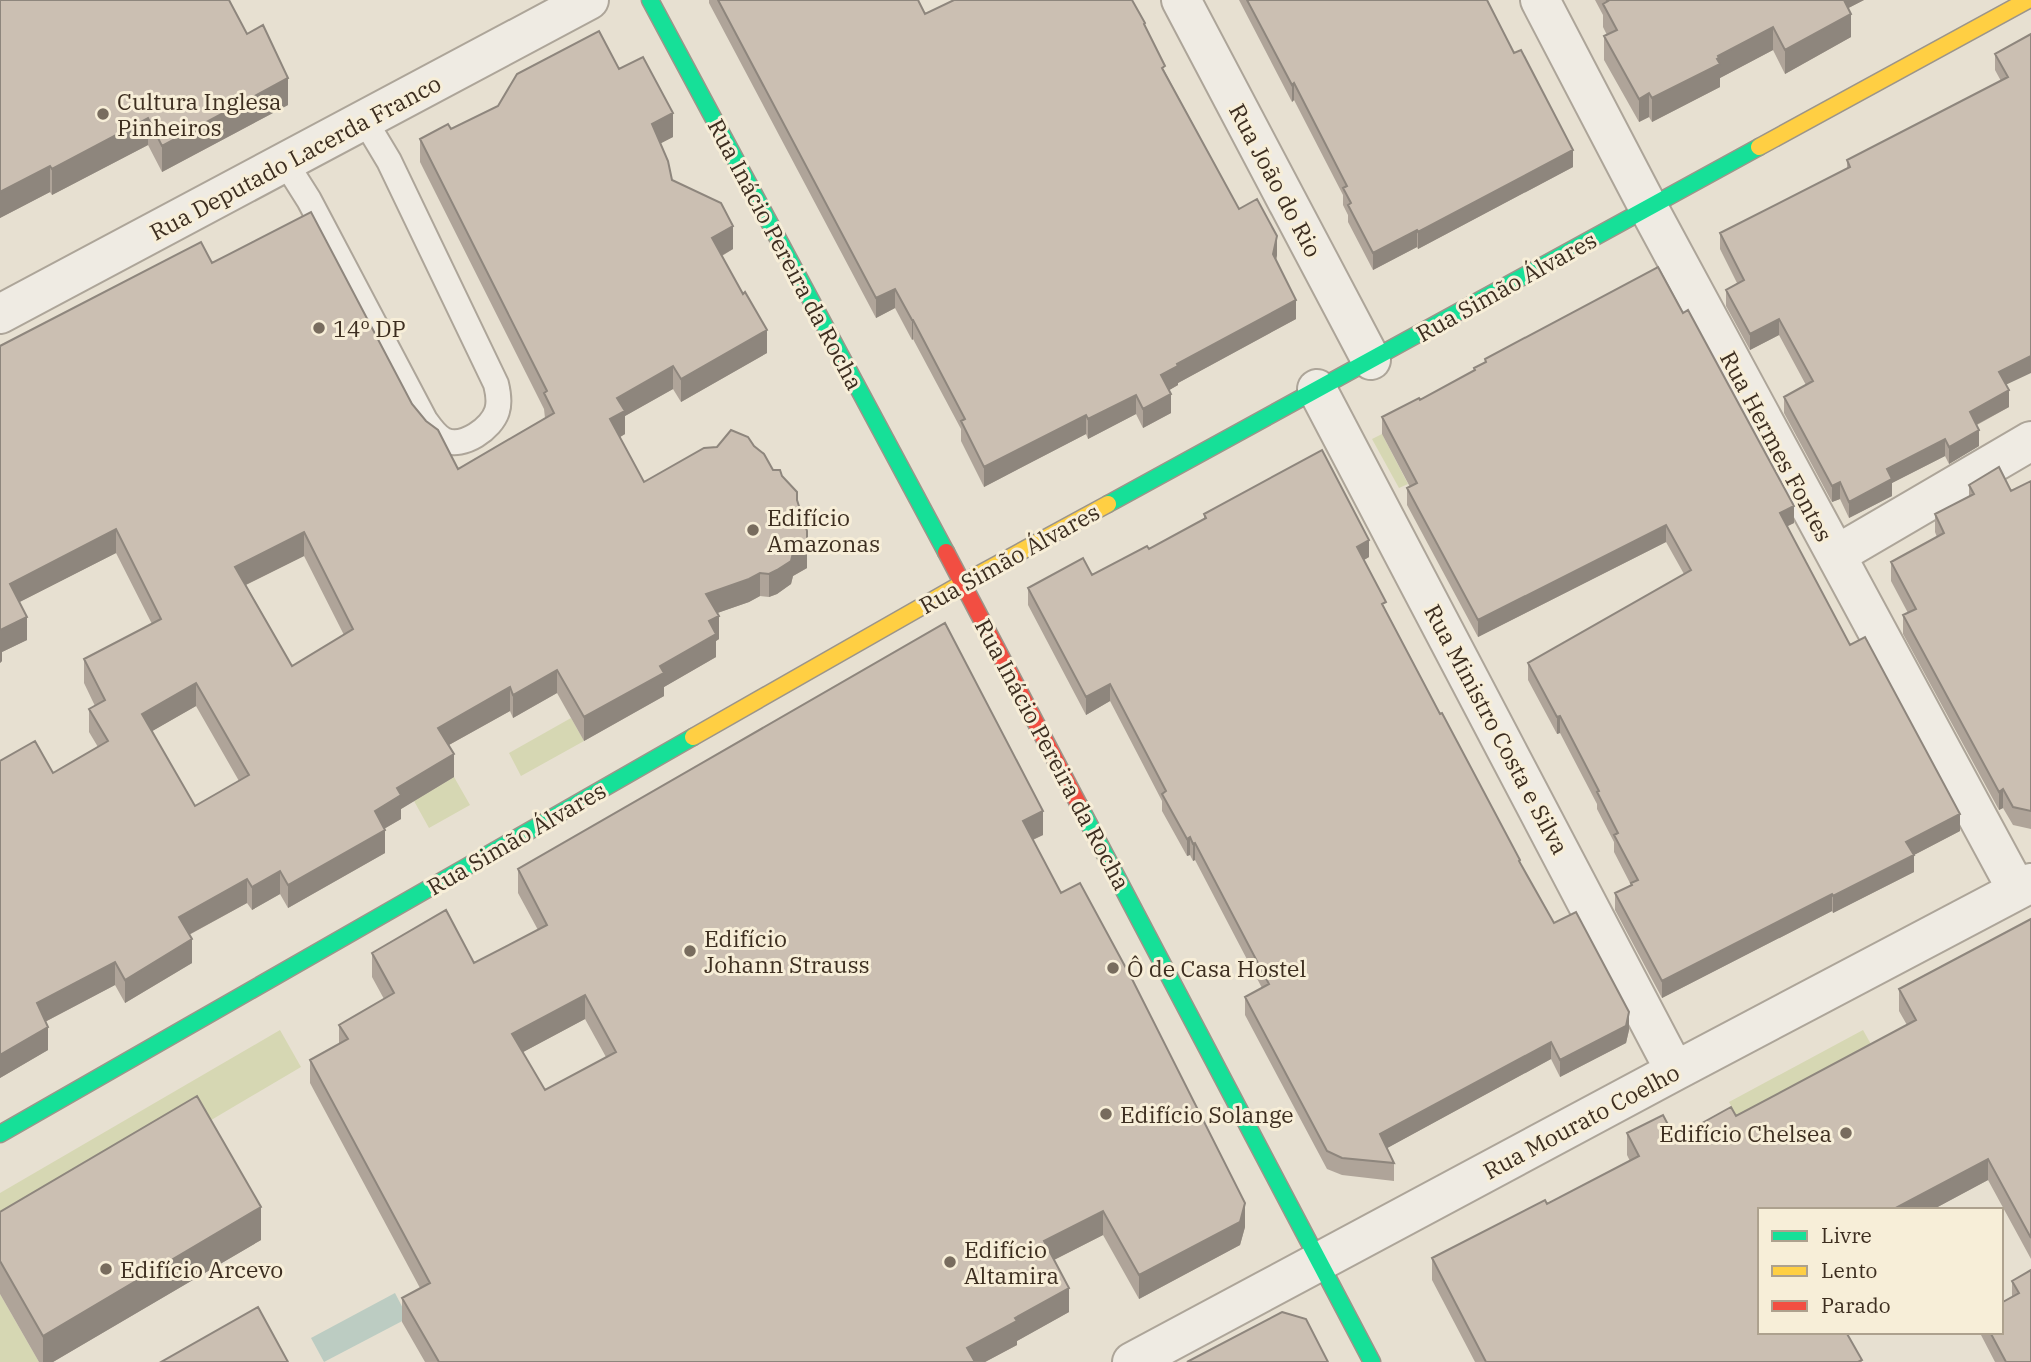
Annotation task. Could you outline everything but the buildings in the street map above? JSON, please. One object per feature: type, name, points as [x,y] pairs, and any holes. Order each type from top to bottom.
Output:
[{"type":"street","name":"Rua Deputado Lacerda Franco","points":[[0,314],[589,0]]},
{"type":"street","name":"Rua Inácio Pereira da Rocha","points":[[650,0],[963,583],[1372,1362]]},
{"type":"street","name":"Rua João do Rio","points":[[1181,0],[1371,360]]},
{"type":"street","name":"Rua Hermes Fontes","points":[[1541,0],[1648,207],[1836,555],[2024,886]]},
{"type":"street","name":"Rua Simão Álvares","points":[[0,1134],[963,583],[2028,0]]},
{"type":"street","name":"Rua Ministro Costa e Silva","points":[[1317,389],[1675,1071]]},
{"type":"street","points":[[1836,555],[2031,441]]},
{"type":"street","name":"Rua Mourato Coelho","points":[[1132,1362],[2024,886]]},
{"type":"lane","points":[[285,162],[309,200],[425,420],[445,441],[467,439],[481,432],[491,423],[497,410],[499,394],[496,384],[389,161],[365,121]]},
{"type":"green space","points":[[1382,434],[1408,484],[1399,488],[1372,439]]},
{"type":"green space","points":[[571,718],[584,741],[521,776],[509,753]]},
{"type":"green space","points":[[454,777],[470,805],[429,828],[414,801]]},
{"type":"green space","points":[[280,1030],[301,1067],[0,1245],[0,1193]]},
{"type":"green space","points":[[1863,1030],[1895,1087],[1758,1156],[1729,1102]]},
{"type":"green space","points":[[0,1294],[39,1362],[0,1362]]},
{"type":"shaded area","points":[[395,1293],[408,1318],[324,1362],[311,1338]]},
{"type":"traffic: fast","points":[[650,0],[946,552]]},
{"type":"traffic: fast","points":[[1108,504],[1759,147]]},
{"type":"traffic: fast","points":[[0,1134],[693,737]]},
{"type":"traffic: fast","points":[[1079,805],[1372,1362]]},
{"type":"traffic: slow","points":[[1759,147],[2028,0]]},
{"type":"traffic: slow","points":[[693,737],[963,583],[1108,504]]},
{"type":"traffic: jam","points":[[946,552],[1079,805]]},
{"type":"place","name":"Cultura Inglesa Pinheiros","points":[[103,114]]},
{"type":"place","name":"14º DP","points":[[319,328]]},
{"type":"place","name":"Edifício Amazonas","points":[[753,530]]},
{"type":"place","name":"Edifício Johann Strauss","points":[[690,951]]},
{"type":"place","name":"Ô de Casa Hostel","points":[[1113,968]]},
{"type":"place","name":"Edifício Solange","points":[[1106,1114]]},
{"type":"place","name":"Edifício Chelsea","points":[[1846,1133]]},
{"type":"place","name":"Edifício Altamira","points":[[950,1262]]},
{"type":"place","name":"Edifício Arcevo","points":[[106,1269]]}]
